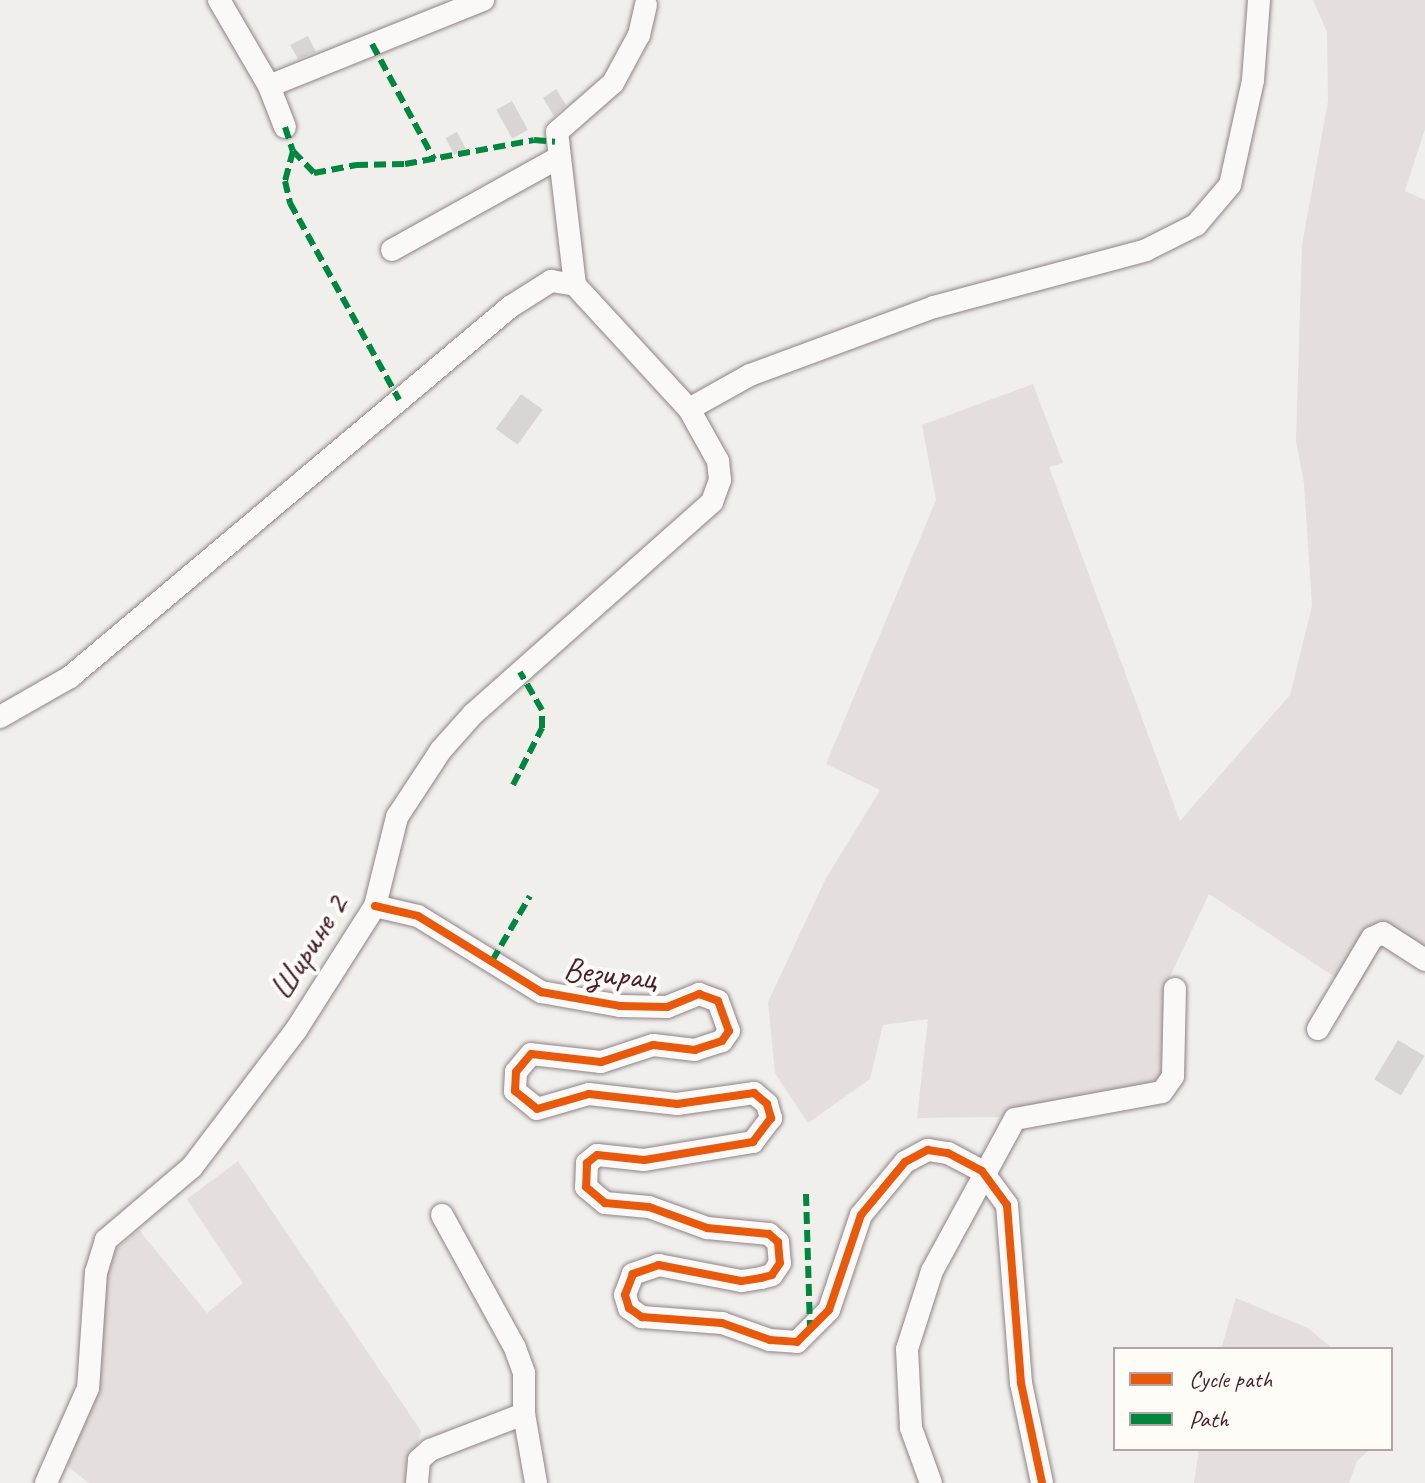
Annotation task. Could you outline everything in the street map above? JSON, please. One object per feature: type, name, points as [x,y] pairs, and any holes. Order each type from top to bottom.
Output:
[{"type":"street","points":[[219,0],[269,86],[285,127]]},
{"type":"street","points":[[269,86],[483,0]]},
{"type":"street","points":[[689,409],[750,375],[934,307],[1146,250],[1196,225],[1230,185],[1253,80],[1259,0]]},
{"type":"street","points":[[0,717],[70,677],[510,307],[551,281],[575,285],[557,132],[613,83],[639,35],[646,5]]},
{"type":"street","points":[[392,250],[558,158]]},
{"type":"street","name":"Ширине 2","points":[[46,1483],[88,1388],[96,1272],[106,1240],[192,1167],[296,1030],[375,906],[397,817],[441,750],[473,714],[712,502],[720,480],[718,461],[689,409],[575,285]]},
{"type":"street","name":"Везирац","points":[[375,906],[418,916],[541,992],[620,1006],[667,1007],[699,994],[718,1001],[729,1031],[722,1041],[695,1050],[653,1045],[601,1062],[531,1054],[516,1072],[515,1091],[537,1109],[589,1094],[677,1104],[754,1093],[767,1104],[771,1118],[753,1142],[644,1160],[597,1155],[587,1163],[586,1187],[605,1203],[649,1207],[707,1228],[769,1234],[778,1242],[780,1263],[772,1275],[761,1278],[741,1281],[659,1265],[633,1274],[625,1295],[629,1308],[642,1317],[722,1323],[770,1340],[797,1342],[829,1310],[861,1215],[905,1162],[928,1150],[967,1158],[982,1171],[1007,1205],[1021,1383],[1042,1483]]},
{"type":"street","points":[[1318,1029],[1372,938],[1383,933],[1425,960]]},
{"type":"street","points":[[931,1483],[911,1428],[907,1349],[932,1271],[971,1204],[982,1171],[1015,1119],[1162,1092],[1173,1076],[1175,989]]},
{"type":"street","points":[[442,1215],[515,1348],[524,1373],[524,1414],[536,1483]]},
{"type":"street","points":[[417,1483],[419,1460],[437,1445],[524,1414]]},
{"type":"shaded area","points":[[1313,0],[1425,0],[1425,129],[1405,191],[1425,200],[1425,951],[1391,930],[1356,991],[1209,894],[1166,985],[1168,1081],[999,1117],[917,1118],[928,1019],[883,1025],[870,1079],[808,1123],[775,1073],[768,1002],[825,880],[880,790],[826,764],[936,500],[922,425],[1033,384],[1063,463],[1049,467],[1180,821],[1290,695],[1312,606],[1304,483],[1296,441],[1302,245],[1328,101],[1327,32]]},
{"type":"shaded area","points":[[238,1161],[421,1431],[407,1483],[89,1483],[67,1466],[96,1386],[104,1259],[139,1230],[207,1313],[243,1283],[187,1199]]},
{"type":"shaded area","points":[[1236,1298],[1308,1328],[1331,1347],[1222,1347]]},
{"type":"shaded area","points":[[1199,1451],[1368,1451],[1357,1461],[1349,1483],[1194,1483]]},
{"type":"building","points":[[308,36],[316,52],[298,59],[290,45]]},
{"type":"building","points":[[556,89],[566,105],[554,116],[543,98]]},
{"type":"building","points":[[512,101],[528,130],[512,139],[496,110]]},
{"type":"building","points":[[457,132],[466,149],[454,155],[446,138]]},
{"type":"building","points":[[521,394],[543,410],[518,445],[496,429]]},
{"type":"building","points":[[1398,1040],[1425,1056],[1401,1095],[1374,1079]]},
{"type":"marked path","points":[[372,44],[434,159]]},
{"type":"marked path","points":[[285,127],[293,151],[285,181],[290,203],[399,400]]},
{"type":"marked path","points":[[293,151],[314,173],[356,165],[405,164],[534,140],[555,142]]},
{"type":"marked path","points":[[513,785],[542,728],[542,710],[520,672]]},
{"type":"marked path","points":[[492,961],[530,896]]},
{"type":"marked path","points":[[806,1194],[810,1330]]},
{"type":"cycle path","points":[[375,906],[418,916],[541,992],[620,1006],[667,1007],[699,994],[718,1001],[729,1031],[722,1041],[695,1050],[653,1045],[601,1062],[531,1054],[516,1072],[515,1091],[537,1109],[589,1094],[677,1104],[754,1093],[767,1104],[771,1118],[753,1142],[644,1160],[597,1155],[587,1163],[586,1187],[605,1203],[649,1207],[707,1228],[769,1234],[778,1242],[780,1263],[772,1275],[761,1278],[741,1281],[659,1265],[633,1274],[625,1295],[629,1308],[642,1317],[722,1323],[770,1340],[797,1342],[829,1310],[861,1215],[905,1162],[928,1150],[948,1153],[982,1171],[1007,1205],[1021,1383],[1042,1483]]}]
